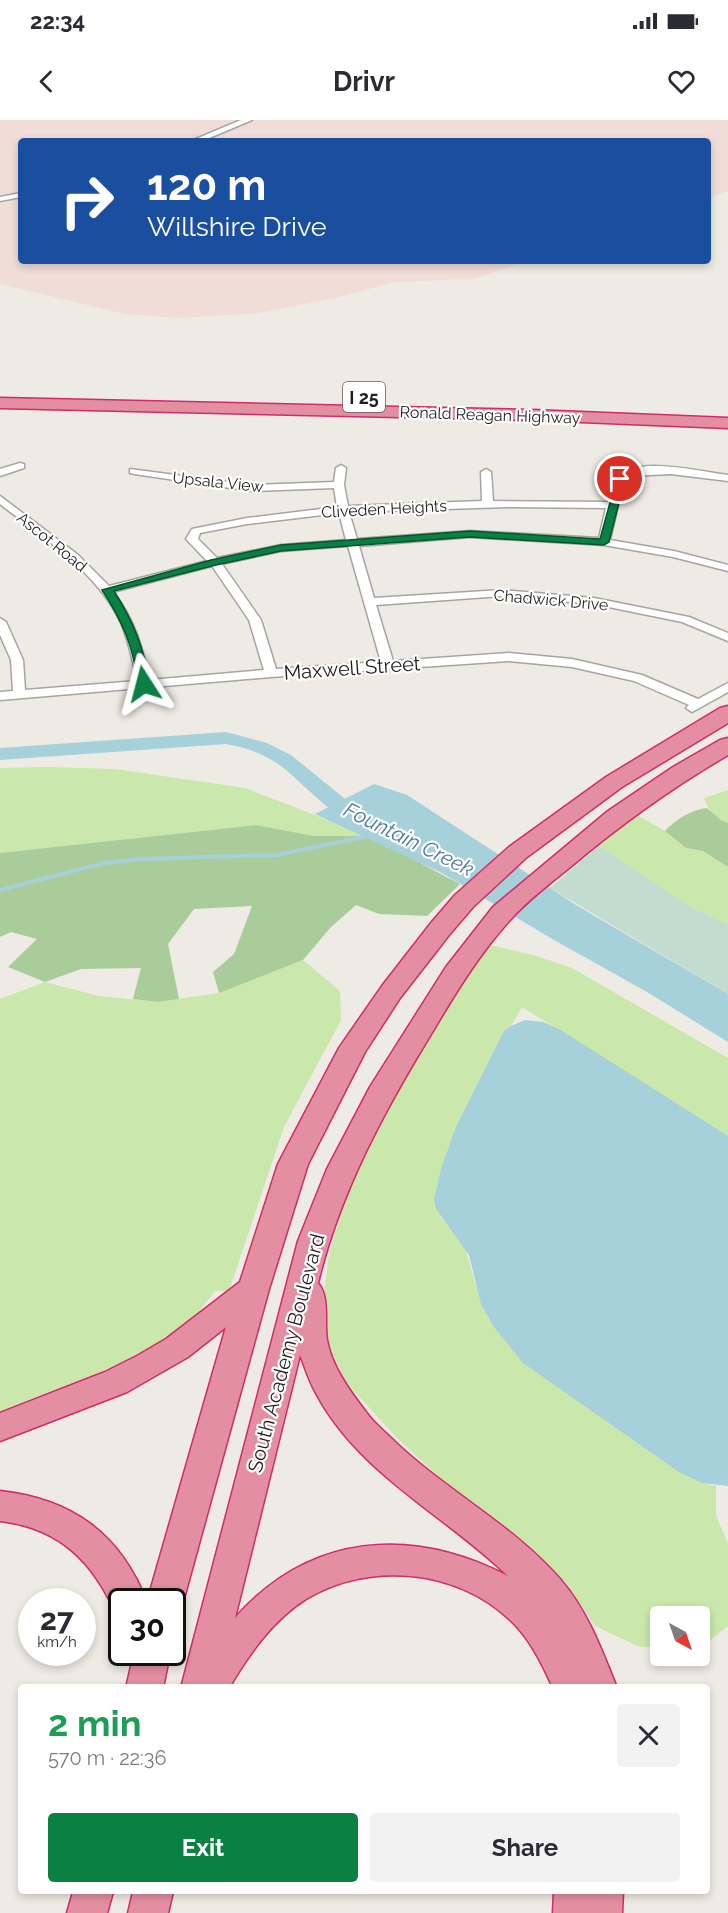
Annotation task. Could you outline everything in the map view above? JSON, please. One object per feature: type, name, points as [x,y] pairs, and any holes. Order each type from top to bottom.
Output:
[{"type":"highway","name":"Ronald Reagan Highway","points":[[0,389],[431,399],[728,409]]},
{"type":"highway","name":"Ronald Reagan Highway","points":[[0,403],[728,423]]},
{"type":"highway","points":[[473,415],[728,438]]},
{"type":"highway","points":[[169,1588],[253,1289],[293,1164],[352,1048],[391,992],[440,930],[464,901],[492,875],[578,806],[656,755],[728,713]]},
{"type":"highway","name":"South Academy Boulevard","points":[[201,1684],[313,1241],[342,1169],[384,1087],[434,1005],[502,913],[616,816],[681,772],[728,745]]},
{"type":"highway","points":[[313,1241],[306,1310],[316,1356],[328,1385],[345,1412],[388,1458],[514,1557],[546,1590],[566,1617],[586,1655],[597,1684]]},
{"type":"highway","points":[[0,1427],[116,1382],[148,1365],[177,1348],[253,1289]]},
{"type":"highway","points":[[0,1506],[12,1506],[50,1519],[86,1539],[109,1561],[122,1588]]},
{"type":"highway","points":[[212,1684],[241,1637],[263,1612],[294,1587],[330,1570],[359,1563],[393,1559],[463,1570],[497,1587],[523,1608],[542,1632],[562,1664],[570,1684]]},
{"type":"highway","points":[[573,1913],[574,1894]]},
{"type":"highway","points":[[602,1913],[603,1894]]},
{"type":"street","points":[[203,138],[248,120]]},
{"type":"street","points":[[0,199],[18,196]]},
{"type":"street","points":[[0,473],[20,466]]},
{"type":"street","points":[[341,468],[339,485],[343,509],[388,665]]},
{"type":"street","points":[[604,542],[620,479],[629,472],[644,469],[728,478]]},
{"type":"street","name":"Upsala View","points":[[134,471],[251,488],[339,485]]},
{"type":"street","points":[[486,472],[488,504]]},
{"type":"street","name":"Ascot Road","points":[[0,500],[80,562],[108,590],[126,618],[140,657],[144,684]]},
{"type":"street","name":"Cliveden Heights","points":[[215,562],[192,539],[196,531],[243,520],[343,509],[488,504],[614,506]]},
{"type":"street","points":[[108,590],[215,562],[281,548],[470,534],[604,542],[674,554],[728,567]]},
{"type":"street","points":[[215,562],[255,620],[270,673]]},
{"type":"street","name":"Chadwick Drive","points":[[369,602],[502,593],[594,601],[685,619],[728,637]]},
{"type":"street","points":[[0,622],[17,660],[19,695]]},
{"type":"street","name":"Maxwell Street","points":[[0,696],[270,673],[509,657],[572,663],[638,678],[693,707],[728,687]]},
{"type":"shaded area","points":[[0,120],[728,120],[728,191],[711,197],[711,138],[18,138],[18,264],[517,264],[473,279],[394,282],[340,297],[259,313],[179,318],[125,314],[0,284]]},
{"type":"green space","points":[[0,768],[115,769],[245,788],[369,836],[314,836],[256,825],[0,853]]},
{"type":"green space","points":[[728,790],[728,823],[713,814],[704,798]]},
{"type":"green space","points":[[707,808],[728,823],[728,867],[703,851],[686,848],[665,831],[684,816]]},
{"type":"green space","points":[[637,815],[665,831],[686,848],[703,851],[728,867],[728,924],[690,907],[599,846]]},
{"type":"green space","points":[[256,825],[314,836],[369,836],[460,884],[427,916],[379,914],[356,905],[331,927],[303,960],[219,993],[213,972],[234,954],[252,906],[194,909],[168,944],[179,999],[158,1002],[133,999],[141,968],[81,969],[45,982],[8,967],[37,939],[11,932],[0,937],[0,853]]},
{"type":"green space","points":[[599,846],[690,907],[728,924],[728,994],[550,888]]},
{"type":"green space","points":[[489,945],[537,956],[572,968],[728,1058],[728,1136],[522,1007],[511,1026],[504,1031],[440,1216],[465,1247],[476,1286],[564,1391],[702,1483],[716,1486],[716,1516],[728,1543],[728,1626],[710,1640],[710,1606],[650,1606],[650,1647],[640,1647],[595,1626],[567,1584],[524,1543],[441,1479],[395,1436],[345,1381],[330,1347],[323,1306],[328,1260],[349,1182],[442,1002]]},
{"type":"green space","points":[[303,960],[340,991],[341,1020],[284,1127],[229,1291],[215,1291],[178,1338],[0,1415],[0,999],[45,982],[99,996],[158,1002],[219,993]]},
{"type":"water","points":[[374,784],[407,795],[576,905],[728,994],[728,1042],[647,992],[442,873],[315,814]]},
{"type":"water","points":[[525,1020],[543,1022],[559,1029],[728,1136],[728,1486],[702,1483],[679,1472],[523,1363],[494,1327],[481,1304],[469,1255],[436,1209],[434,1199],[441,1169],[456,1127],[504,1031]]},
{"type":"waterway","name":"Fountain Creek","points":[[0,754],[226,738],[276,754],[300,771],[342,808],[361,820]]},
{"type":"waterway","points":[[0,890],[104,863],[140,859],[276,855],[369,836]]},
{"type":"route","points":[[144,684],[140,657],[126,618],[108,590],[215,562],[281,548],[470,534],[604,542],[620,479]]}]
